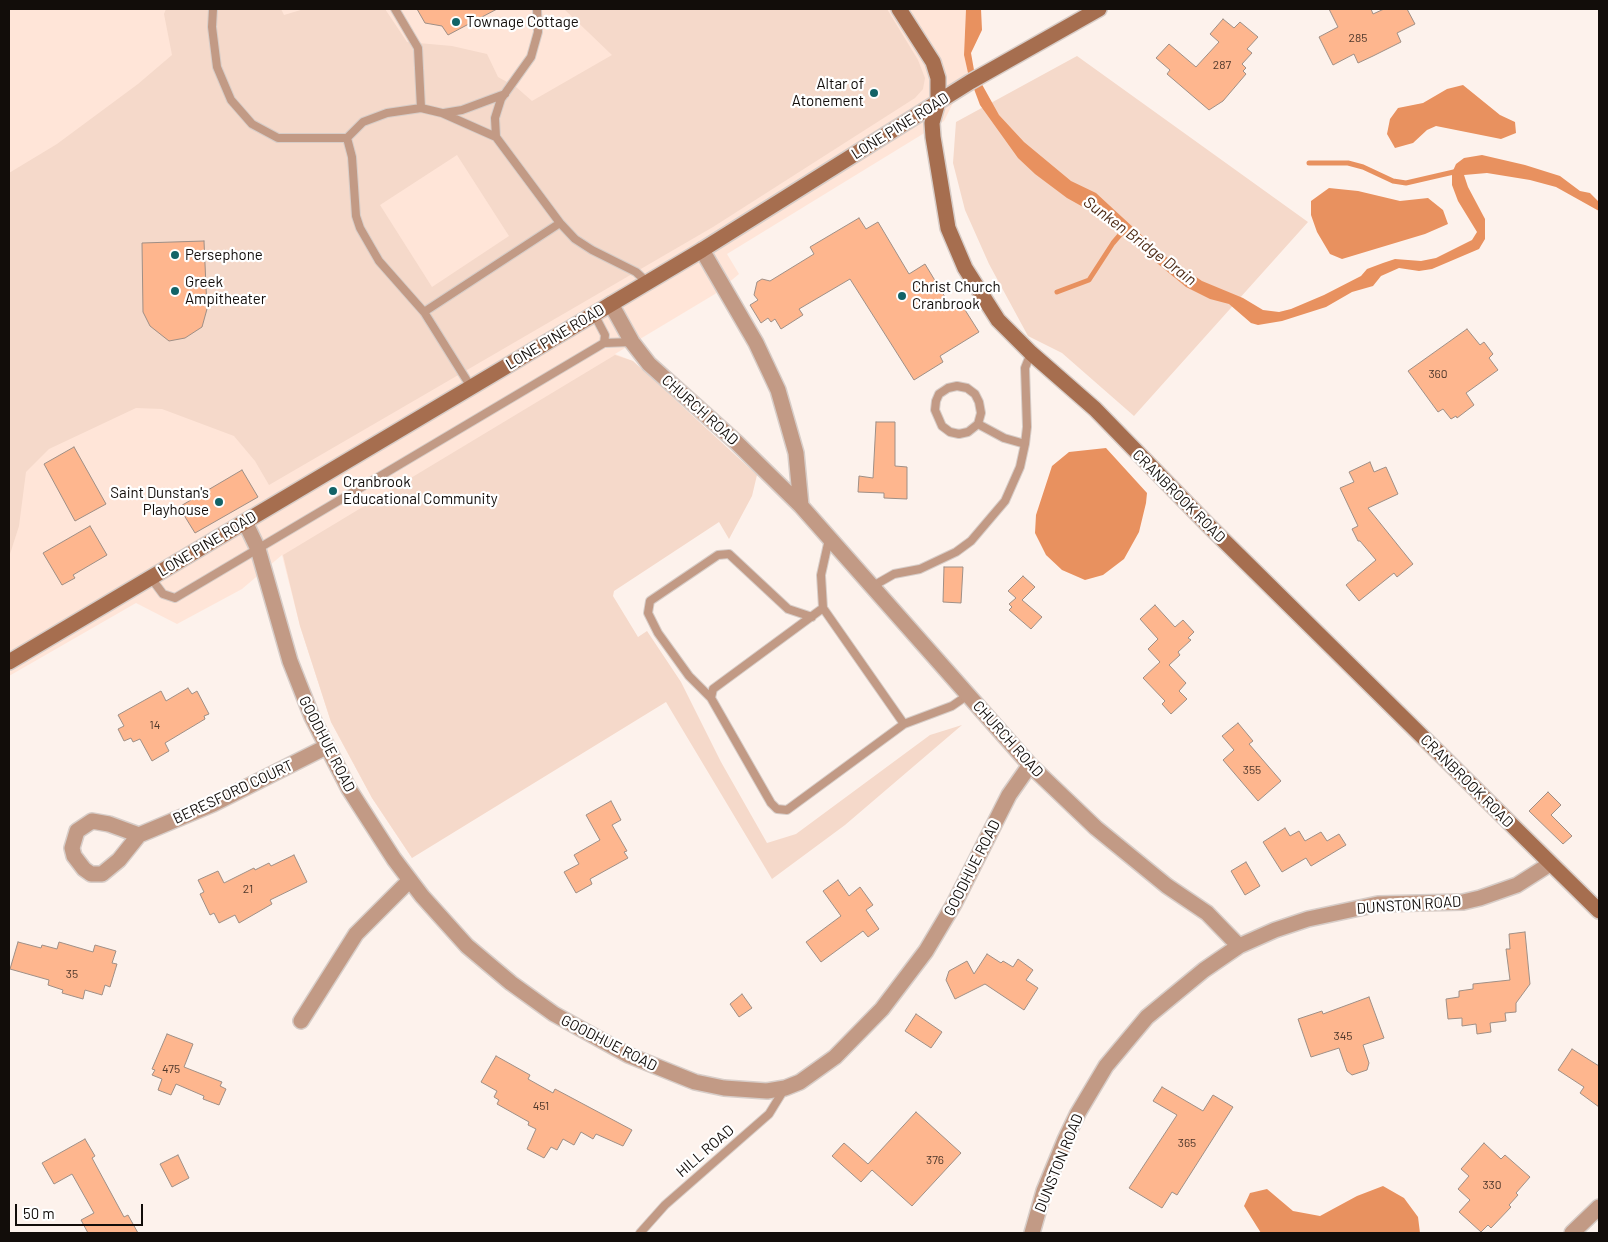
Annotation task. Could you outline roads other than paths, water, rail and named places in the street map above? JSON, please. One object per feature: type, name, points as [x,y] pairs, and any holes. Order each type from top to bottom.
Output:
[{"type":"street","name":"CRANBROOK ROAD","points":[[899,9],[933,62],[938,78],[938,102],[932,122],[932,137],[942,201],[954,244],[981,295],[998,320],[1031,353],[1095,409],[1170,487],[1599,911]]},
{"type":"street","name":"LONE PINE ROAD","points":[[9,662],[648,283],[970,82],[1099,9]]},
{"type":"street","points":[[702,250],[756,343],[778,390],[796,453],[801,506]]},
{"type":"street","name":"CHURCH ROAD","points":[[611,304],[632,342],[660,374],[736,442],[801,506],[1030,766],[1096,828],[1167,886],[1207,913],[1239,946]]},
{"type":"street","name":"GOODHUE ROAD","points":[[245,522],[258,549],[290,661],[312,717],[326,747],[376,833],[410,880],[468,946],[518,988],[573,1026],[628,1055],[695,1082],[767,1092],[785,1088],[815,1073],[835,1057],[882,1009],[940,929],[1009,795],[1030,766]]},
{"type":"street","name":"BERESFORD COURT","points":[[139,835],[213,804],[326,747]]},
{"type":"street","name":"DUNSTON ROAD","points":[[1032,1233],[1044,1191],[1065,1140],[1078,1113],[1106,1066],[1128,1038],[1172,994],[1239,946],[1275,930],[1308,919],[1356,907],[1398,902],[1448,902],[1480,898],[1517,885],[1550,864]]},
{"type":"street","points":[[301,1021],[356,934],[410,880]]},
{"type":"street","points":[[1572,1233],[1599,1207]]},
{"type":"lane","points":[[213,9],[212,27],[218,74],[231,100],[252,124],[278,138],[347,138],[363,122],[387,113],[421,108],[442,113],[496,137],[560,223],[592,250],[636,272],[648,283]]},
{"type":"lane","points":[[395,9],[418,48],[421,108]]},
{"type":"lane","points":[[496,137],[495,118],[505,94],[531,57],[538,32],[536,9]]},
{"type":"lane","points":[[442,113],[462,110],[505,94]]},
{"type":"lane","points":[[347,138],[352,157],[356,216],[360,228],[384,267],[424,312],[471,387]]},
{"type":"lane","points":[[424,312],[560,223]]},
{"type":"lane","points":[[594,314],[604,335],[604,343]]},
{"type":"lane","points":[[151,578],[162,594],[175,598],[604,343],[632,342]]},
{"type":"lane","points":[[873,586],[894,574],[940,561],[971,541],[1005,501],[1020,467],[1025,444],[1027,427],[1025,368],[1031,353]]},
{"type":"lane","points":[[948,388],[967,388],[975,394],[981,413],[978,424],[968,432],[959,434],[950,432],[942,426],[935,410],[936,401],[940,394],[948,388]]},
{"type":"lane","points":[[978,424],[1004,438],[1025,444]]},
{"type":"lane","points":[[829,539],[821,575],[823,608],[904,724]]},
{"type":"lane","points":[[812,617],[788,609],[729,554],[718,555],[650,601],[648,613],[658,633],[689,676],[711,698],[771,803],[777,809],[787,810],[904,724],[952,706],[968,695]]},
{"type":"lane","points":[[711,698],[713,689],[823,608]]},
{"type":"lane","name":"HILL ROAD","points":[[640,1233],[672,1199],[770,1114],[785,1088]]},
{"type":"water","name":"Sunken Bridge Drain","points":[[966,9],[981,9],[982,30],[971,53],[974,70],[999,115],[1024,142],[1071,181],[1096,193],[1162,254],[1202,281],[1243,298],[1263,310],[1279,312],[1291,309],[1361,276],[1367,269],[1395,259],[1421,261],[1436,258],[1472,240],[1477,232],[1458,201],[1452,185],[1452,173],[1456,164],[1464,158],[1482,155],[1525,165],[1560,176],[1580,191],[1590,193],[1599,202],[1599,211],[1556,187],[1530,180],[1487,173],[1464,175],[1468,187],[1485,219],[1485,239],[1479,249],[1432,269],[1419,271],[1399,268],[1381,276],[1373,286],[1352,292],[1326,307],[1282,321],[1258,325],[1251,323],[1229,304],[1210,299],[1186,287],[1101,217],[1067,198],[1035,174],[1018,158],[980,105],[968,73],[964,55]]},
{"type":"water","points":[[1463,85],[1500,115],[1515,122],[1516,133],[1501,139],[1436,126],[1427,130],[1413,143],[1395,148],[1387,134],[1390,119],[1398,108],[1423,103],[1447,89]]},
{"type":"water","points":[[1329,188],[1358,191],[1400,201],[1428,198],[1443,210],[1448,224],[1425,234],[1342,259],[1330,254],[1317,232],[1311,215],[1311,201]]},
{"type":"water","points":[[1106,448],[1147,493],[1146,503],[1139,532],[1124,559],[1103,575],[1085,580],[1062,570],[1046,555],[1035,533],[1036,515],[1052,466],[1069,452]]},
{"type":"water","points":[[1383,1186],[1404,1198],[1418,1217],[1420,1233],[1261,1233],[1244,1206],[1250,1193],[1267,1189],[1293,1211],[1320,1216],[1357,1196]]},
{"type":"waterway","points":[[1309,163],[1348,163],[1363,167],[1393,181],[1406,183],[1458,171]]},
{"type":"waterway","name":"Sunken Bridge Drain","points":[[1057,292],[1089,280],[1113,243],[1125,229]]},
{"type":"place","name":"Townage Cottage","points":[[456,22]]},
{"type":"place","name":"Altar of Atonement","points":[[874,93]]},
{"type":"place","name":"Persephone","points":[[175,255]]},
{"type":"place","name":"Greek Ampitheater","points":[[175,291]]},
{"type":"place","name":"Christ Church Cranbrook","points":[[902,296]]},
{"type":"place","name":"Cranbrook Educational Community","points":[[333,491]]},
{"type":"place","name":"Saint Dunstan's Playhouse","points":[[219,502]]}]
